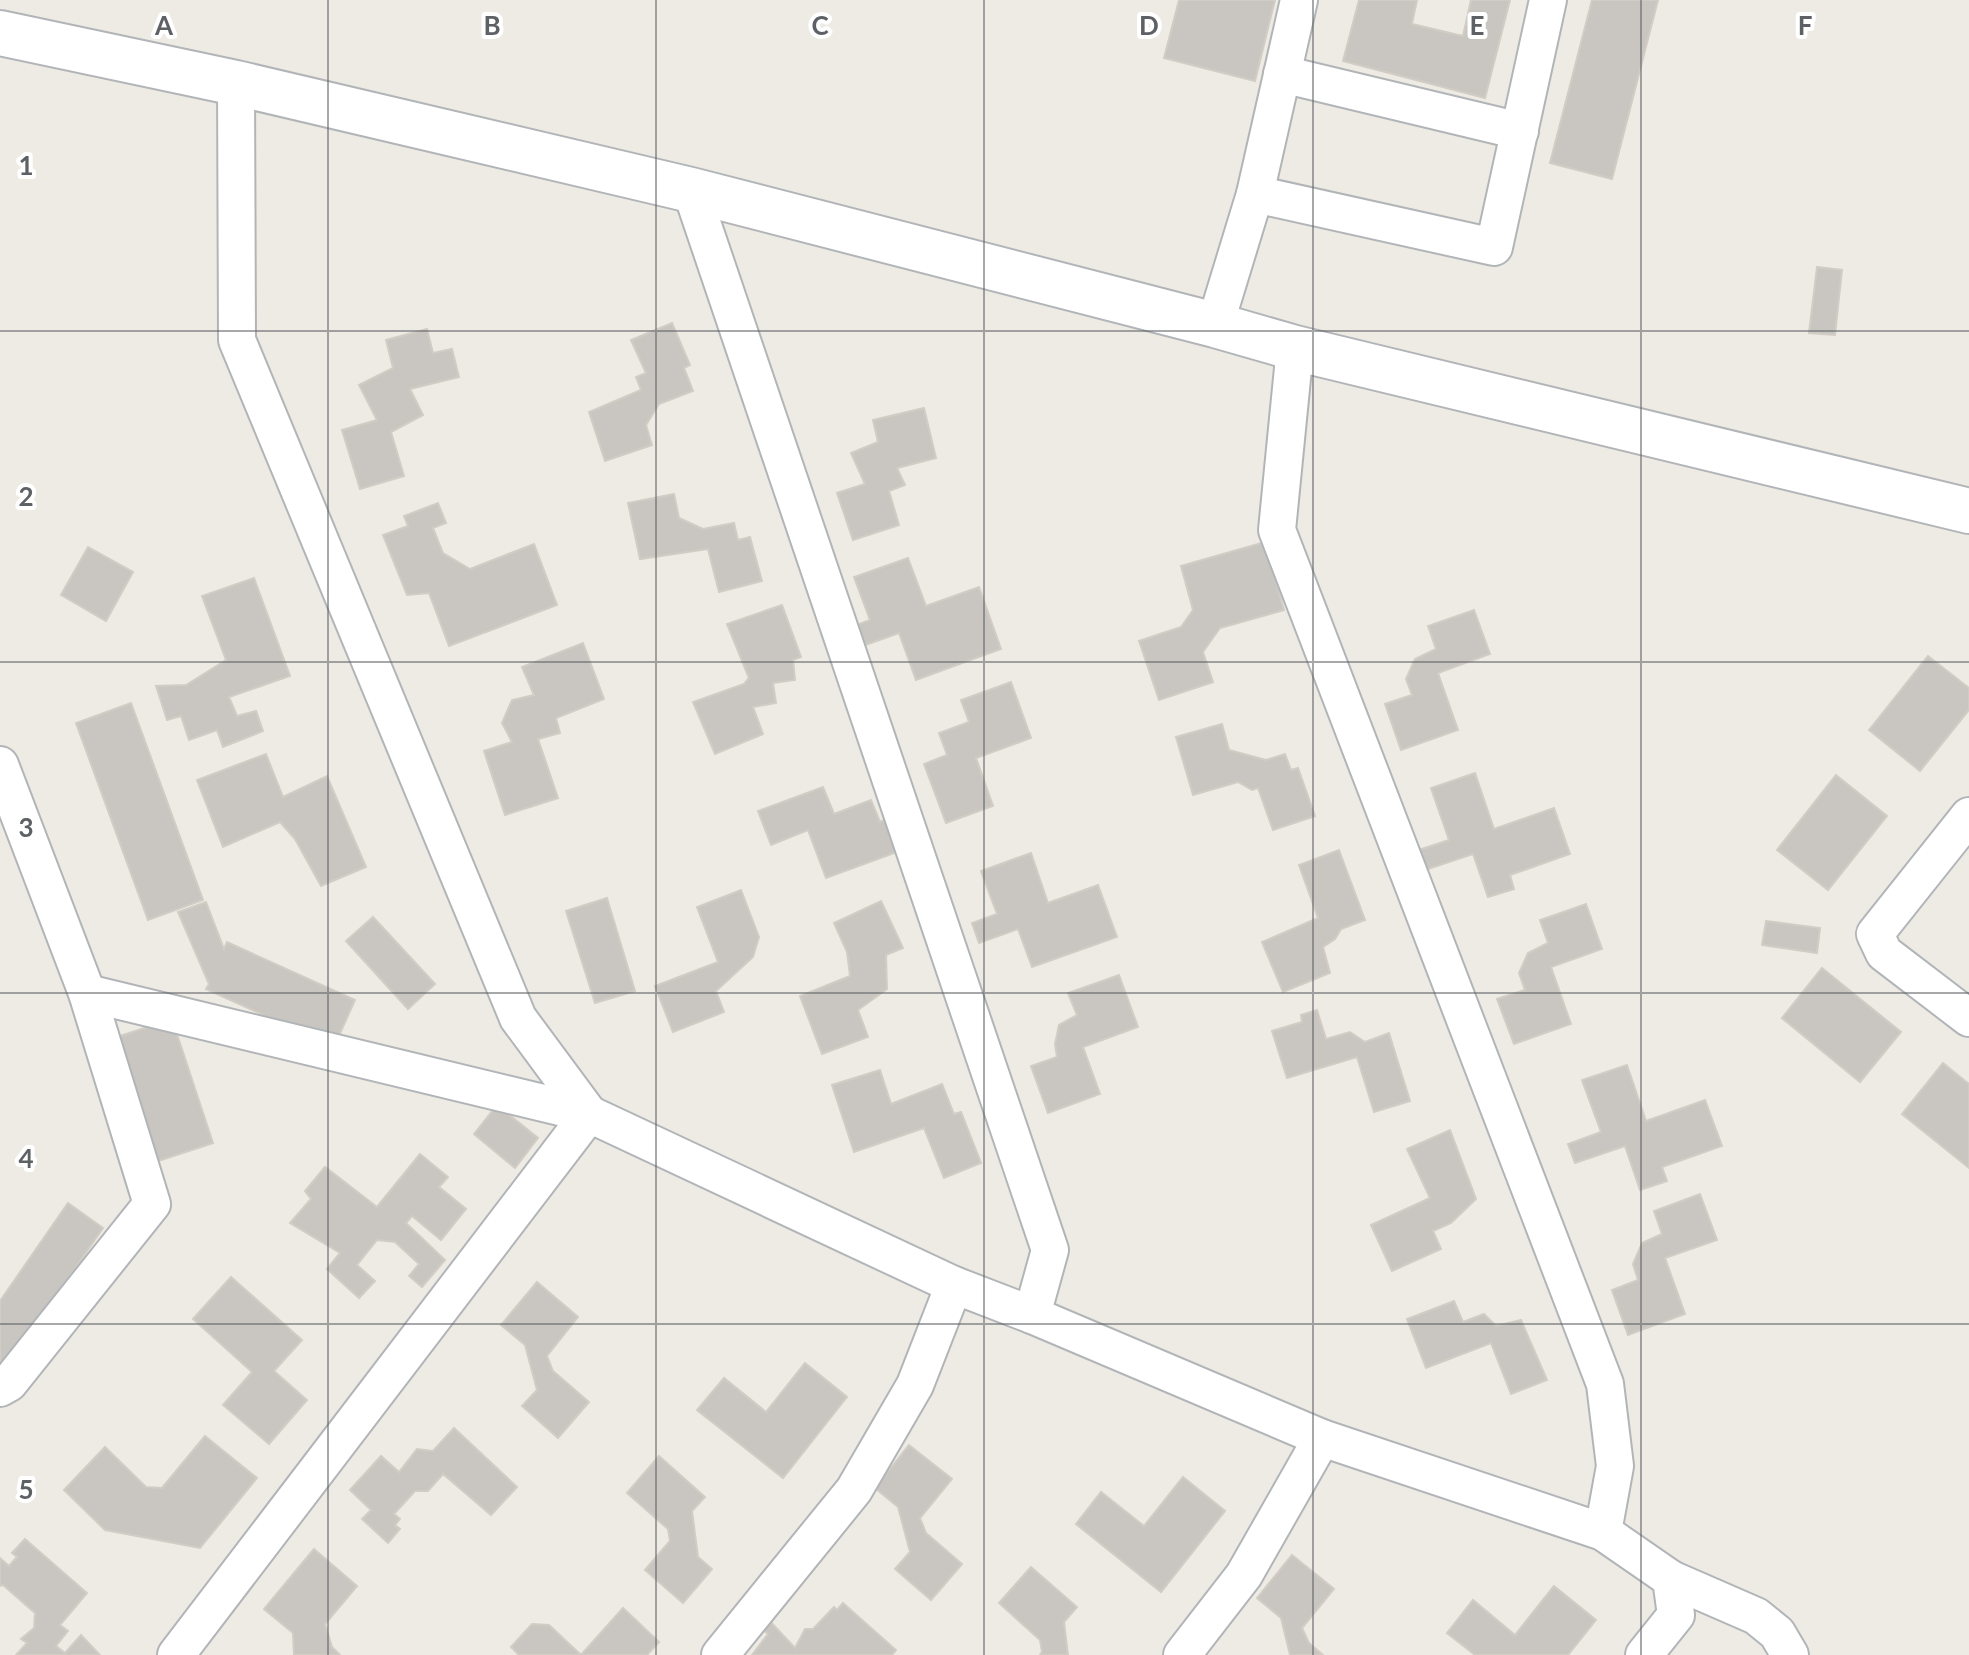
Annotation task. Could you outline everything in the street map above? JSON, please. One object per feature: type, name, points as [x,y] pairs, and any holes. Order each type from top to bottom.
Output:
[{"type":"street","points":[[1215,325],[1255,194],[1299,0]]},
{"type":"street","points":[[1255,194],[1494,247],[1548,0]]},
{"type":"street","points":[[0,33],[236,83],[691,190],[1295,348],[1969,511]]},
{"type":"street","points":[[1282,74],[1520,131]]},
{"type":"street","points":[[236,83],[237,340],[518,1018],[589,1114]]},
{"type":"street","points":[[691,190],[1050,1250],[1032,1315]]},
{"type":"street","points":[[1295,348],[1277,530],[1605,1384],[1615,1466],[1603,1532]]},
{"type":"street","points":[[0,765],[87,993],[152,1204],[9,1383],[0,1388]]},
{"type":"street","points":[[1969,816],[1875,934],[1884,953],[1969,1018]]},
{"type":"street","points":[[87,993],[589,1114],[954,1285],[1322,1438],[1603,1532],[1671,1579],[1756,1616],[1777,1633],[1790,1655]]},
{"type":"street","points":[[176,1655],[589,1114]]},
{"type":"street","points":[[720,1655],[854,1490],[915,1385],[954,1285]]},
{"type":"street","points":[[1182,1655],[1244,1575],[1322,1438]]},
{"type":"street","points":[[1644,1655],[1676,1615],[1671,1579]]},
{"type":"building","points":[[1179,0],[1275,0],[1255,81],[1164,58]]},
{"type":"building","points":[[1359,0],[1417,0],[1412,24],[1463,36],[1471,0],[1510,0],[1485,98],[1343,61]]},
{"type":"building","points":[[1592,0],[1658,0],[1612,179],[1550,163]]},
{"type":"building","points":[[1817,267],[1842,270],[1835,335],[1809,333]]},
{"type":"building","points":[[672,323],[690,365],[684,368],[693,391],[659,404],[646,425],[652,445],[605,461],[589,412],[641,390],[636,377],[646,373],[631,340]]},
{"type":"building","points":[[427,329],[433,353],[452,349],[459,377],[410,389],[423,415],[391,432],[404,476],[360,489],[342,430],[377,420],[359,385],[393,368],[386,340]]},
{"type":"building","points":[[924,408],[936,458],[897,468],[905,485],[889,491],[899,525],[853,540],[837,493],[865,484],[851,453],[878,442],[873,420]]},
{"type":"building","points":[[674,494],[679,518],[703,529],[734,523],[738,540],[750,537],[762,581],[719,592],[708,549],[640,559],[628,503]]},
{"type":"building","points":[[438,503],[446,523],[433,528],[443,553],[470,569],[534,544],[557,605],[449,646],[429,593],[407,595],[383,535],[408,526],[404,516]]},
{"type":"building","points":[[1265,542],[1284,610],[1220,628],[1203,652],[1213,682],[1159,700],[1139,641],[1181,627],[1193,610],[1181,566]]},
{"type":"building","points":[[88,547],[133,572],[106,621],[61,595]]},
{"type":"building","points":[[908,558],[926,606],[979,587],[1001,649],[916,680],[899,633],[857,648],[849,628],[870,620],[854,577]]},
{"type":"building","points":[[254,578],[290,676],[229,697],[237,716],[256,711],[263,731],[223,747],[217,730],[189,740],[181,716],[167,720],[156,686],[186,685],[226,660],[202,596]]},
{"type":"building","points":[[782,605],[801,657],[793,660],[795,680],[773,683],[776,703],[753,707],[763,734],[715,754],[693,702],[744,684],[749,678],[727,624]]},
{"type":"building","points":[[1474,610],[1490,654],[1438,673],[1458,730],[1401,750],[1385,704],[1412,695],[1406,679],[1415,659],[1436,649],[1428,626]]},
{"type":"building","points":[[583,643],[604,699],[556,718],[560,733],[538,739],[558,798],[505,815],[484,751],[512,742],[502,723],[512,700],[534,695],[522,667]]},
{"type":"building","points":[[1928,656],[1969,688],[1969,710],[1920,771],[1869,730]]},
{"type":"building","points":[[1011,682],[1031,738],[976,758],[993,806],[946,823],[924,764],[947,755],[939,733],[969,722],[961,700]]},
{"type":"building","points":[[131,703],[203,900],[148,920],[76,723]]},
{"type":"building","points":[[1222,724],[1229,750],[1266,760],[1285,754],[1291,770],[1298,768],[1315,816],[1273,830],[1258,788],[1252,790],[1238,782],[1193,795],[1176,737]]},
{"type":"building","points":[[266,754],[283,797],[327,776],[366,867],[321,886],[295,839],[280,822],[223,847],[197,780]]},
{"type":"building","points":[[1475,773],[1494,829],[1554,808],[1570,854],[1510,875],[1514,889],[1488,897],[1473,854],[1422,871],[1416,851],[1449,840],[1431,788]]},
{"type":"building","points":[[1836,775],[1887,816],[1828,890],[1777,850]]},
{"type":"building","points":[[823,787],[834,814],[871,800],[880,822],[895,815],[908,848],[826,878],[808,830],[771,845],[758,811]]},
{"type":"building","points":[[1339,850],[1365,920],[1341,929],[1335,939],[1323,947],[1330,973],[1283,992],[1262,942],[1318,918],[1299,865]]},
{"type":"building","points":[[1031,853],[1048,903],[1098,885],[1117,937],[1032,967],[1018,929],[979,943],[972,923],[997,914],[981,871]]},
{"type":"building","points":[[741,890],[759,937],[753,957],[716,991],[724,1012],[673,1032],[655,986],[718,962],[697,907]]},
{"type":"building","points":[[607,898],[635,991],[595,1003],[566,911]]},
{"type":"building","points":[[881,901],[903,948],[886,955],[887,989],[858,1010],[868,1037],[822,1054],[800,996],[850,976],[847,952],[834,923]]},
{"type":"building","points":[[206,902],[224,949],[227,942],[355,1000],[334,1047],[206,989],[209,984],[178,912]]},
{"type":"building","points":[[1586,904],[1602,949],[1551,967],[1571,1024],[1514,1044],[1497,999],[1525,990],[1519,973],[1528,953],[1548,943],[1540,920]]},
{"type":"building","points":[[373,917],[435,984],[408,1009],[346,941]]},
{"type":"building","points":[[1766,921],[1820,928],[1817,953],[1762,945]]},
{"type":"building","points":[[1822,968],[1901,1032],[1860,1082],[1782,1018]]},
{"type":"building","points":[[1119,975],[1138,1027],[1083,1047],[1100,1094],[1048,1113],[1031,1066],[1057,1057],[1055,1044],[1059,1025],[1077,1015],[1068,993]]},
{"type":"building","points":[[1317,1010],[1326,1039],[1350,1032],[1365,1042],[1389,1033],[1410,1101],[1374,1112],[1357,1057],[1287,1078],[1272,1031],[1302,1022],[1301,1015]]},
{"type":"building","points":[[172,1019],[213,1143],[149,1164],[108,1040]]},
{"type":"building","points":[[1943,1063],[1969,1084],[1969,1168],[1902,1114]]},
{"type":"building","points":[[1627,1065],[1646,1121],[1705,1100],[1722,1146],[1662,1167],[1667,1181],[1640,1190],[1625,1146],[1575,1163],[1568,1144],[1601,1132],[1582,1080]]},
{"type":"building","points":[[880,1070],[891,1104],[942,1084],[954,1114],[961,1112],[981,1163],[944,1178],[924,1128],[854,1152],[832,1085]]},
{"type":"building","points":[[497,1105],[538,1138],[515,1168],[474,1134]]},
{"type":"building","points":[[1450,1130],[1476,1199],[1451,1223],[1433,1231],[1441,1249],[1392,1271],[1371,1225],[1430,1198],[1407,1149]]},
{"type":"building","points":[[420,1154],[448,1177],[439,1187],[466,1209],[441,1240],[412,1216],[406,1223],[445,1260],[422,1287],[409,1276],[419,1264],[395,1242],[377,1240],[357,1265],[375,1281],[359,1298],[327,1269],[340,1253],[290,1223],[311,1199],[305,1191],[325,1167],[377,1207]]},
{"type":"building","points":[[1700,1194],[1717,1240],[1665,1258],[1685,1314],[1628,1335],[1612,1290],[1638,1280],[1633,1264],[1642,1243],[1662,1234],[1654,1211]]},
{"type":"building","points":[[68,1203],[103,1228],[4,1371],[0,1368],[0,1301]]},
{"type":"building","points":[[231,1277],[302,1340],[274,1371],[307,1400],[269,1444],[223,1405],[252,1372],[193,1319]]},
{"type":"building","points":[[537,1282],[578,1317],[547,1356],[553,1371],[589,1402],[558,1438],[522,1406],[537,1390],[525,1345],[501,1325]]},
{"type":"building","points":[[1454,1301],[1463,1322],[1484,1314],[1496,1326],[1521,1320],[1547,1380],[1511,1394],[1491,1343],[1426,1368],[1407,1319]]},
{"type":"building","points":[[805,1363],[847,1397],[783,1478],[697,1410],[724,1378],[766,1412]]},
{"type":"building","points":[[454,1428],[517,1487],[491,1515],[443,1474],[428,1491],[415,1491],[394,1514],[400,1519],[395,1525],[400,1529],[388,1543],[362,1519],[371,1510],[350,1490],[381,1456],[399,1472],[417,1449],[433,1451]]},
{"type":"building","points":[[205,1436],[257,1478],[200,1548],[105,1530],[64,1490],[105,1447],[146,1487],[162,1488]]},
{"type":"building","points":[[909,1445],[952,1479],[920,1518],[926,1533],[962,1564],[931,1600],[895,1569],[910,1552],[898,1507],[875,1488]]},
{"type":"building","points":[[659,1456],[705,1497],[692,1511],[698,1557],[712,1569],[683,1603],[645,1570],[670,1541],[668,1529],[627,1493]]},
{"type":"building","points":[[1183,1477],[1225,1511],[1161,1592],[1076,1524],[1101,1492],[1144,1526]]},
{"type":"building","points":[[25,1539],[87,1593],[60,1625],[68,1631],[56,1646],[65,1653],[81,1635],[100,1655],[16,1655],[27,1643],[21,1639],[34,1628],[35,1613],[3,1585],[0,1586],[0,1558],[9,1566],[17,1557],[12,1553]]},
{"type":"building","points":[[314,1549],[357,1586],[325,1624],[332,1647],[340,1655],[294,1655],[293,1633],[264,1609]]},
{"type":"building","points":[[1292,1555],[1334,1589],[1302,1628],[1309,1643],[1323,1655],[1290,1655],[1281,1618],[1257,1598]]},
{"type":"building","points":[[1031,1567],[1077,1607],[1064,1622],[1068,1655],[1040,1655],[1040,1640],[999,1603]]},
{"type":"building","points":[[1554,1586],[1596,1620],[1568,1655],[1475,1655],[1447,1633],[1473,1600],[1515,1635]]},
{"type":"building","points":[[843,1603],[896,1650],[892,1655],[752,1655],[768,1634],[756,1624],[765,1616],[795,1648],[805,1629],[813,1629],[834,1607],[837,1610]]},
{"type":"building","points":[[623,1608],[659,1642],[647,1655],[581,1655]]},
{"type":"building","points":[[532,1624],[549,1625],[581,1655],[519,1655],[511,1647]]}]
